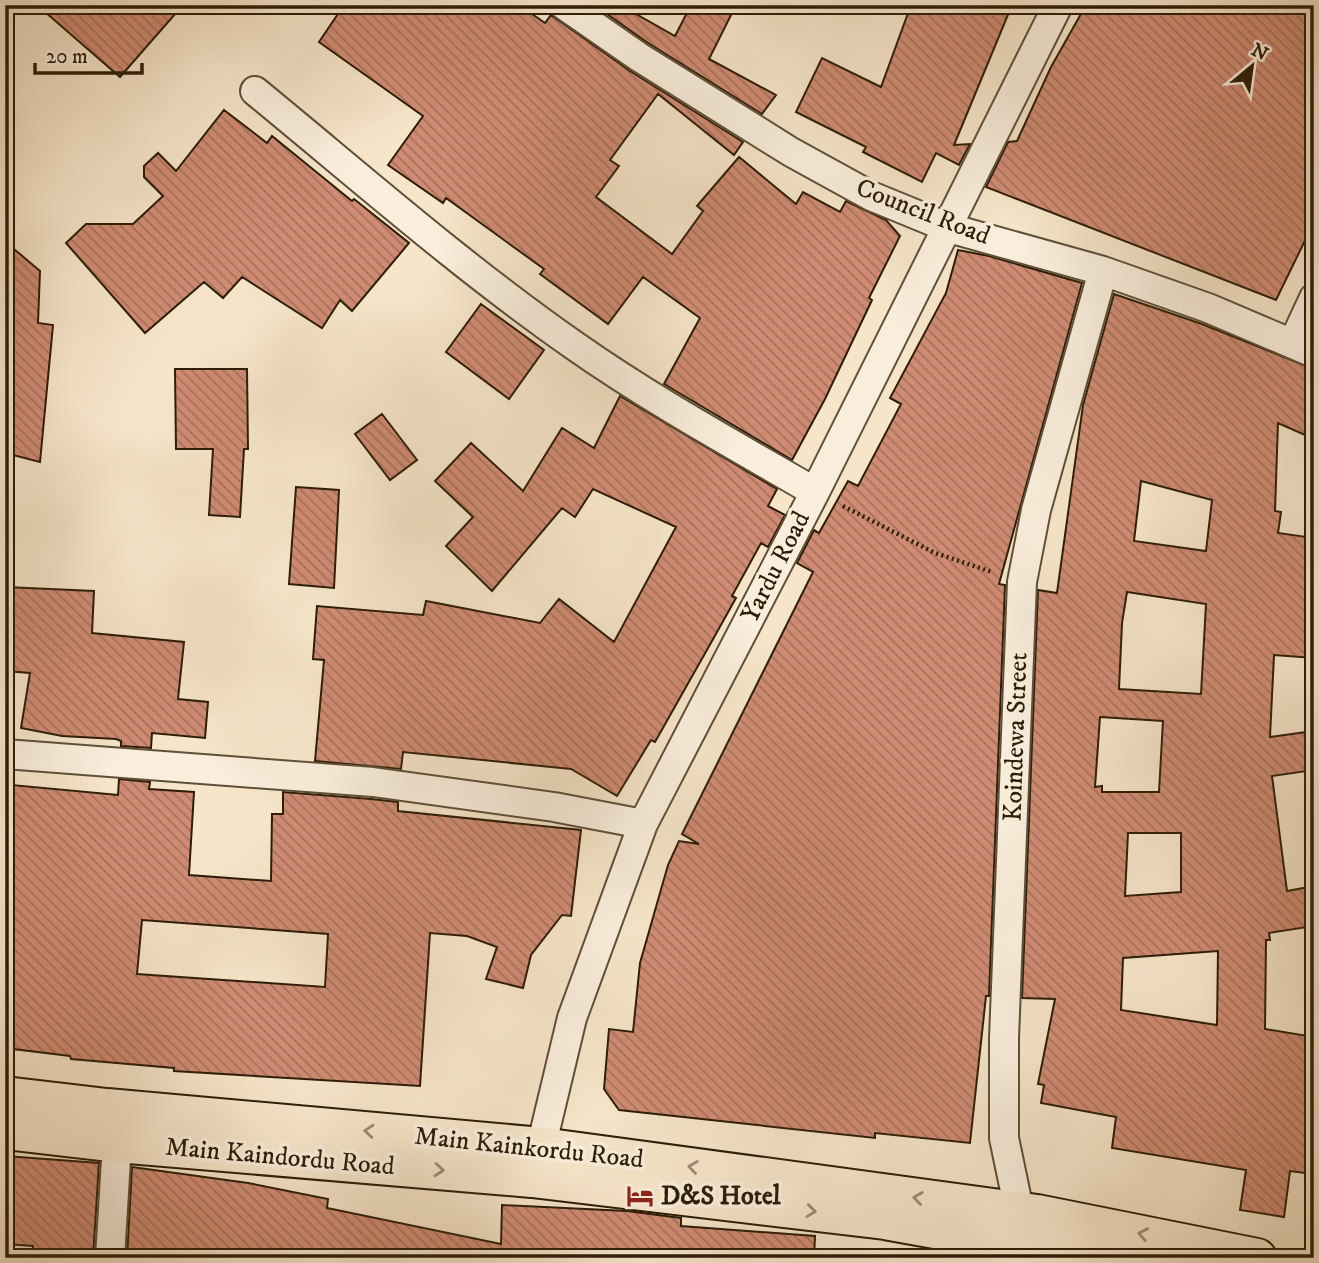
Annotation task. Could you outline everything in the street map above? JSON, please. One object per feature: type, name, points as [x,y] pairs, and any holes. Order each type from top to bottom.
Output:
[{"type":"main road","name":"Main Kainkordu Road","points":[[5,1096],[58,1119],[537,1163]]},
{"type":"main road","name":"Main Kaindordu Road","points":[[5,1130],[58,1119],[117,1143],[537,1163],[885,1220],[1024,1239],[1096,1258]]},
{"type":"main road","points":[[1024,1239],[1215,1248],[1257,1258]]},
{"type":"street","name":"Council Road","points":[[564,5],[639,57],[791,152],[871,196],[949,228],[1103,271],[1208,308],[1303,348]]},
{"type":"street","name":"Yardu Road","points":[[537,1163],[572,1018],[643,824],[816,492],[1058,5]]},
{"type":"street","points":[[255,91],[440,243],[573,345],[680,415],[816,492]]},
{"type":"street","name":"Koindewa Street","points":[[1024,1239],[1004,1138],[1004,1038],[1023,582],[1036,510],[1103,271]]},
{"type":"street","points":[[1303,348],[1314,298]]},
{"type":"street","points":[[5,754],[373,782],[554,807],[643,824]]},
{"type":"street","points":[[110,1258],[117,1143]]},
{"type":"path","points":[[816,492],[935,553],[1023,582]]},
{"type":"building","points":[[37,5],[183,5],[120,77]]},
{"type":"building","points":[[344,5],[519,5],[545,23],[551,15],[630,71],[743,142],[734,155],[658,94],[610,160],[619,166],[596,197],[672,254],[703,211],[697,206],[739,157],[796,204],[803,192],[840,212],[846,201],[886,220],[900,236],[869,298],[872,300],[825,399],[792,460],[664,384],[700,318],[643,277],[608,324],[540,274],[544,269],[446,198],[443,203],[388,165],[423,116],[319,42]]},
{"type":"building","points":[[620,5],[675,36],[691,5],[736,5],[709,59],[776,95],[762,114],[648,43],[597,7]]},
{"type":"building","points":[[911,5],[1012,5],[954,145],[970,144],[959,165],[936,153],[922,182],[863,152],[866,147],[796,112],[822,58],[881,87]]},
{"type":"building","points":[[1086,5],[1314,5],[1314,222],[1276,300],[986,187],[1008,142],[1017,141],[1051,67]]},
{"type":"building","points":[[224,110],[267,143],[272,136],[409,243],[352,311],[340,300],[322,328],[242,277],[223,298],[204,282],[145,333],[66,243],[86,224],[133,224],[163,196],[144,177],[144,166],[158,153],[176,171]]},
{"type":"building","points":[[14,249],[40,271],[38,323],[53,325],[40,462],[5,453],[5,352],[8,320],[11,321]]},
{"type":"building","points":[[958,250],[989,256],[1082,283],[999,584],[1005,585],[989,996],[986,996],[970,1143],[875,1133],[875,1138],[619,1110],[604,1089],[609,1029],[633,1032],[640,963],[668,865],[679,841],[699,844],[682,834],[813,572],[797,563],[814,530],[819,533],[848,481],[858,486],[901,404],[890,398],[946,293]]},
{"type":"building","points":[[1114,294],[1202,324],[1314,369],[1314,439],[1278,423],[1275,511],[1281,512],[1278,533],[1314,538],[1314,658],[1274,655],[1270,737],[1314,731],[1314,770],[1272,776],[1287,891],[1314,886],[1314,926],[1269,933],[1270,940],[1266,940],[1265,1029],[1314,1037],[1314,1174],[1290,1171],[1284,1217],[1240,1210],[1246,1170],[1112,1148],[1116,1117],[1041,1103],[1044,1085],[1038,1084],[1055,999],[1022,998],[1038,590],[1057,593],[1083,405]],"holes":[[[1141,481],[1212,500],[1206,551],[1134,541]],[[1127,592],[1206,604],[1201,694],[1119,689],[1122,623]],[[1100,717],[1163,721],[1159,792],[1102,792],[1102,786],[1095,787]],[[1128,833],[1181,833],[1181,892],[1125,896]],[[1218,951],[1217,1025],[1121,1010],[1123,958]]]},
{"type":"building","points":[[481,304],[544,350],[509,399],[446,352]]},
{"type":"building","points":[[175,369],[247,369],[248,449],[244,449],[240,517],[209,515],[213,449],[176,449]]},
{"type":"building","points":[[620,396],[777,489],[768,506],[785,515],[768,547],[761,543],[732,596],[736,598],[655,742],[651,740],[617,796],[571,769],[403,752],[401,769],[315,761],[324,660],[313,659],[317,606],[423,615],[426,601],[540,623],[559,599],[614,642],[676,527],[593,489],[575,517],[562,508],[492,591],[446,546],[473,517],[435,481],[471,443],[523,491],[562,428],[594,448]]},
{"type":"building","points":[[382,414],[417,460],[390,480],[355,434]]},
{"type":"building","points":[[296,487],[339,490],[334,588],[289,584]]},
{"type":"building","points":[[5,587],[94,591],[92,633],[184,642],[178,699],[208,702],[205,738],[152,733],[151,748],[121,746],[121,741],[116,739],[62,736],[21,728],[30,673],[5,671]]},
{"type":"building","points":[[119,779],[150,782],[149,789],[194,792],[189,875],[271,881],[272,814],[283,814],[283,792],[398,802],[398,811],[581,830],[571,916],[562,915],[531,955],[523,988],[486,979],[497,947],[467,936],[430,933],[420,1086],[174,1071],[174,1068],[71,1059],[70,1056],[5,1048],[5,871],[12,785],[118,795]],"holes":[[[142,920],[328,934],[325,987],[137,974]]]},
{"type":"building","points":[[5,1156],[99,1163],[93,1258],[33,1258],[33,1246],[5,1244]]},
{"type":"building","points":[[132,1167],[248,1183],[328,1199],[327,1208],[501,1244],[502,1205],[627,1211],[681,1218],[681,1226],[815,1236],[814,1258],[127,1258]]},
{"type":"place","name":"D&S Hotel","points":[[640,1196]]}]
